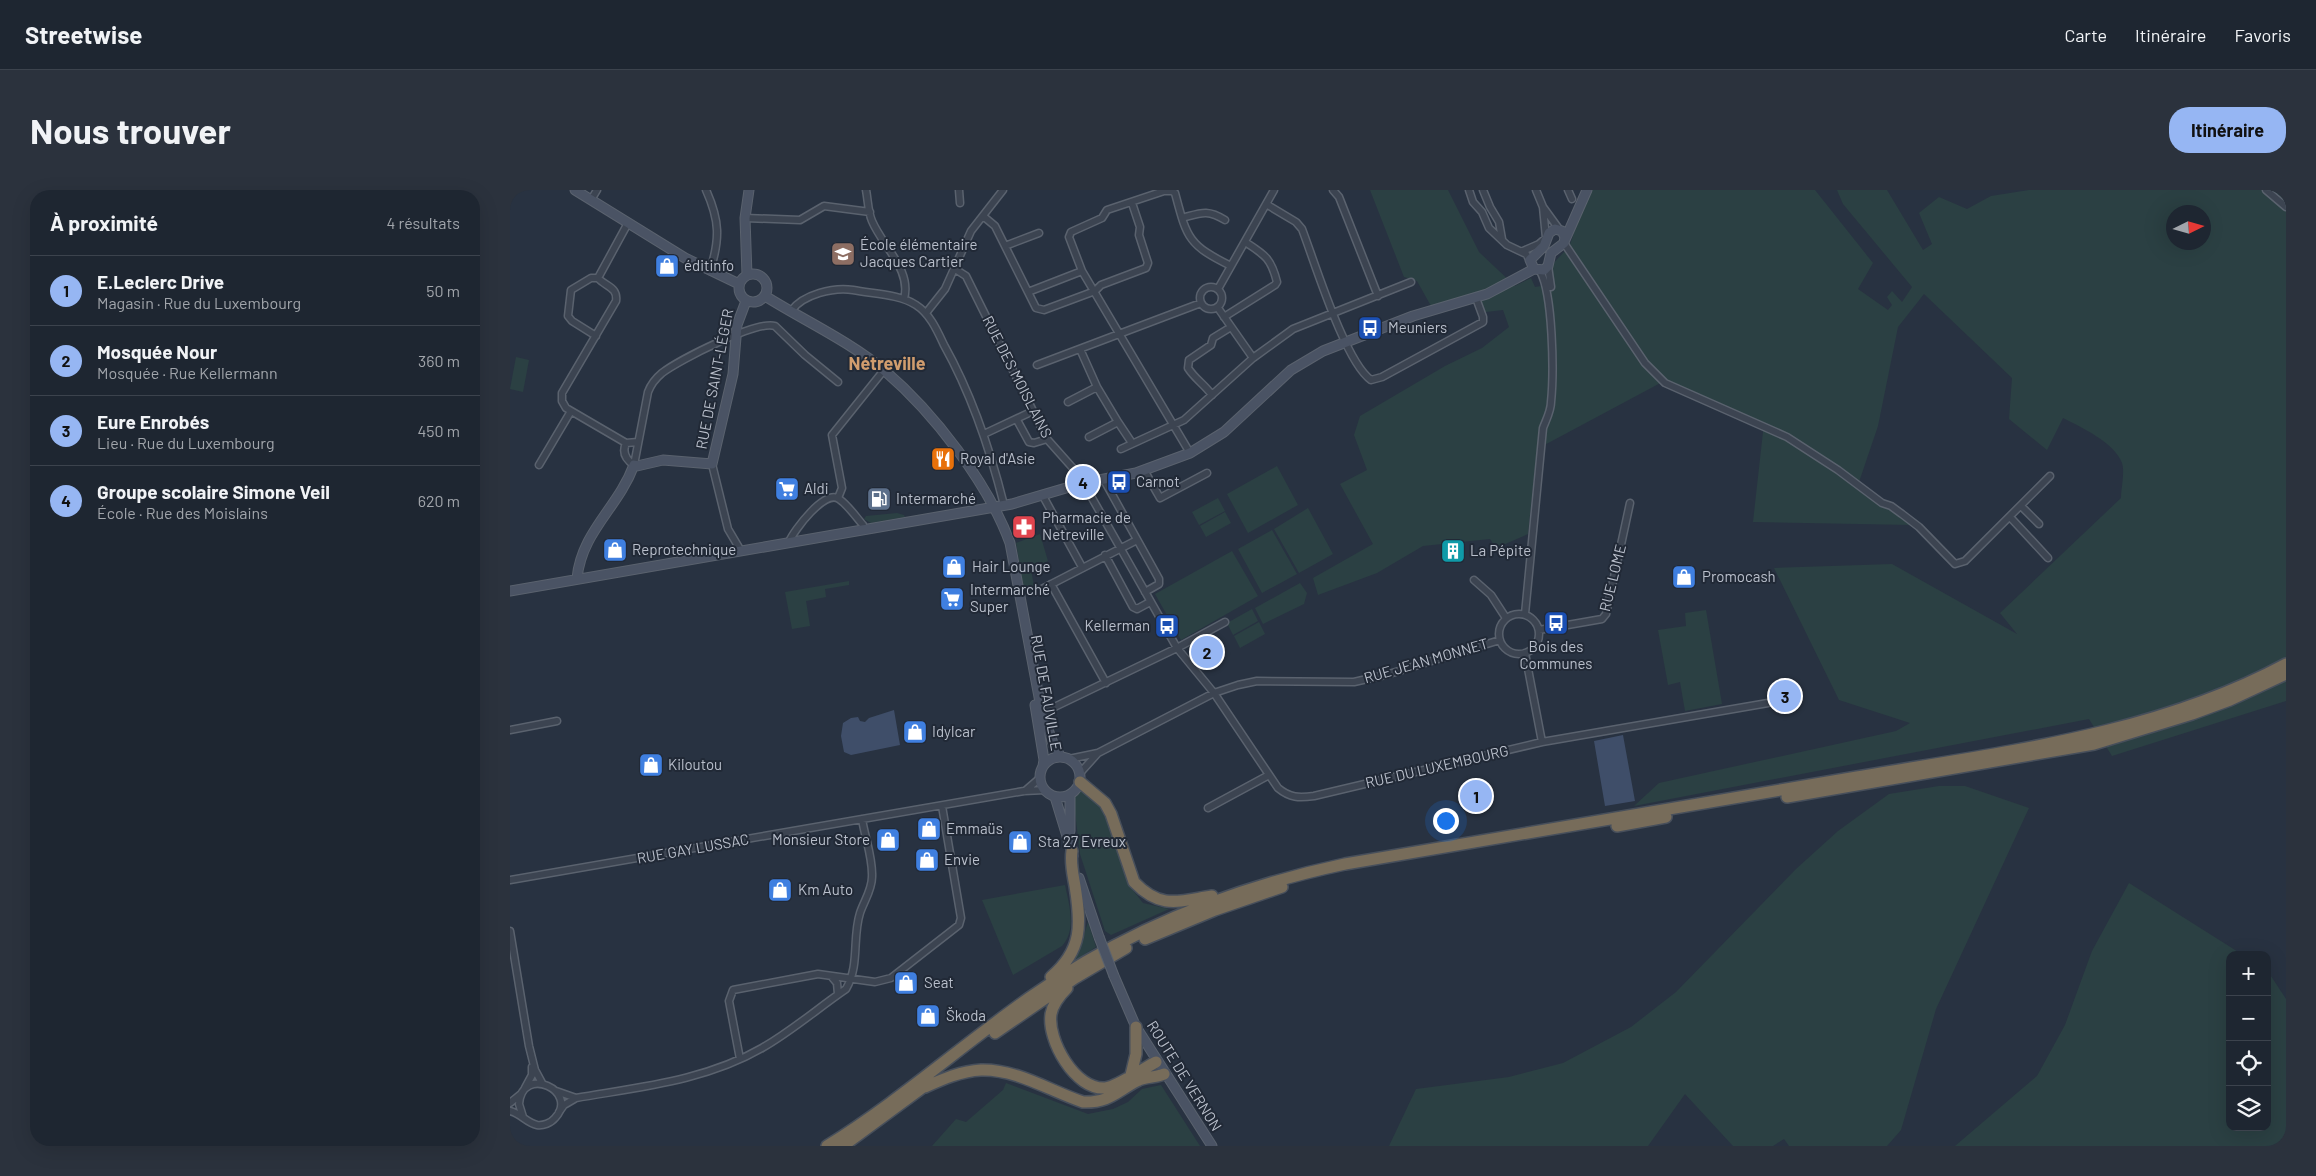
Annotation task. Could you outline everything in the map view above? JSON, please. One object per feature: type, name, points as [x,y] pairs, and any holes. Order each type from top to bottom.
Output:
[{"type":"highway","points":[[827,1146],[873,1115],[1029,998],[1096,956],[1170,919],[1231,895],[1286,878],[1345,864],[1946,762],[2102,732],[2202,702],[2286,664]]},
{"type":"highway","points":[[843,1146],[1029,1008],[1096,965],[1135,944],[1215,910],[1283,887],[1325,876],[2094,744],[2200,711],[2230,700],[2286,674]]},
{"type":"highway","points":[[1080,778],[1105,803],[1113,820],[1134,882],[1149,896],[1173,902],[1185,902],[1210,896],[1231,895]]},
{"type":"highway","points":[[1029,998],[1039,986],[1062,967],[1076,942],[1079,913],[1071,861],[1072,851]]},
{"type":"highway","points":[[1096,965],[1066,988],[1057,998],[1052,1013],[1052,1024],[1056,1040],[1066,1063],[1074,1074],[1092,1086],[1105,1088],[1116,1085],[1156,1062]]},
{"type":"highway","points":[[1132,1075],[1136,1054],[1136,1027]]},
{"type":"highway","points":[[924,1087],[954,1075],[980,1070],[992,1071],[1014,1075],[1083,1102],[1094,1102],[1109,1099],[1139,1080],[1164,1074]]},
{"type":"street","points":[[575,190],[628,224],[710,271],[739,284]]},
{"type":"street","points":[[591,200],[597,190]]},
{"type":"street","points":[[706,190],[717,224],[718,246],[710,271]]},
{"type":"street","points":[[747,275],[745,223],[749,190]]},
{"type":"street","points":[[866,190],[872,222],[906,279],[904,299]]},
{"type":"street","points":[[959,190],[960,203]]},
{"type":"street","points":[[1218,289],[1274,190]]},
{"type":"street","points":[[1333,190],[1339,197],[1378,296]]},
{"type":"street","points":[[1469,190],[1473,202],[1482,212],[1490,228],[1507,245],[1523,251],[1538,266],[1547,288],[1550,313],[1552,404],[1543,428],[1524,614]]},
{"type":"street","points":[[1483,190],[1499,222],[1502,239]]},
{"type":"street","points":[[1536,190],[1543,207],[1564,234],[1564,243],[1645,363],[1665,383],[1787,437],[1838,470],[1882,503],[1891,506],[1902,514],[1919,527],[1955,564],[1965,561],[2050,476]]},
{"type":"street","points":[[1568,190],[1572,199]]},
{"type":"street","points":[[510,591],[1004,506],[1083,483],[1144,470],[1190,453],[1224,432],[1291,370],[1323,351],[1413,316],[1498,290],[1538,266],[1564,243],[1587,190]]},
{"type":"street","points":[[2266,190],[2286,207]]},
{"type":"street","points":[[1190,453],[1082,270],[1069,237],[1071,232],[1102,218],[1107,210],[1164,191],[1172,191],[1175,193],[1189,238],[1196,246],[1231,266]]},
{"type":"street","points":[[926,313],[945,289],[971,232],[999,192]]},
{"type":"street","points":[[983,216],[995,226],[1036,308],[1040,310],[1095,291],[1101,285],[1146,268],[1148,263],[1139,235],[1140,227],[1132,203]]},
{"type":"street","points":[[1266,204],[1296,222],[1302,229],[1345,342],[1362,374],[1371,380],[1382,378],[1483,322],[1476,298]]},
{"type":"street","points":[[745,223],[800,220],[824,206],[870,212]]},
{"type":"street","points":[[1543,207],[1546,238]]},
{"type":"street","points":[[1182,218],[1206,211],[1214,213],[1225,220]]},
{"type":"street","points":[[1538,266],[1546,238],[1550,231],[1564,228],[1575,216]]},
{"type":"street","points":[[745,223],[757,274],[766,281],[768,286],[765,296],[756,302],[746,301],[740,294],[739,284],[747,275],[757,274]]},
{"type":"street","points":[[598,278],[628,224]]},
{"type":"street","points":[[1005,246],[1039,233]]},
{"type":"street","points":[[1523,251],[1539,244],[1546,238]]},
{"type":"street","points":[[1224,317],[1275,286],[1277,282],[1273,267],[1266,255],[1244,242]]},
{"type":"street","name":"RUE DES MOISLAINS","points":[[955,269],[966,276],[1047,439],[1079,475],[1120,549]]},
{"type":"street","points":[[1028,292],[1082,270]]},
{"type":"street","points":[[596,336],[572,322],[568,316],[571,290],[590,278],[598,278],[617,294],[616,301],[596,336],[562,393],[564,405],[626,443],[638,442]]},
{"type":"street","points":[[1121,449],[1174,426],[1193,413],[1253,358],[1293,329],[1411,282]]},
{"type":"street","points":[[1211,287],[1218,289],[1223,298],[1218,308],[1208,310],[1201,303],[1200,296],[1204,290],[1211,287]]},
{"type":"street","points":[[791,311],[797,303],[840,288],[904,299],[915,304],[926,313],[958,371],[984,434],[1004,506]]},
{"type":"street","name":"RUE DE FAUVILLE","points":[[765,296],[828,332],[884,370],[931,416],[968,467],[1002,521],[1015,565],[1042,713],[1054,746],[1065,758]]},
{"type":"street","name":"RUE DE SAINT-LÉGER","points":[[712,464],[733,374],[736,336],[746,301]]},
{"type":"street","points":[[1037,365],[1201,303]]},
{"type":"street","points":[[1218,308],[1253,358]]},
{"type":"street","points":[[577,578],[582,551],[589,537],[623,490],[634,465],[648,392],[662,373],[694,354],[770,324],[775,326],[805,355],[838,382]]},
{"type":"street","points":[[1212,395],[1203,383],[1196,380],[1188,368],[1189,360],[1211,345],[1213,338],[1231,327]]},
{"type":"street","points":[[1080,349],[1089,373],[1132,443]]},
{"type":"street","points":[[838,498],[842,488],[832,436],[884,370]]},
{"type":"street","points":[[1068,402],[1097,387]]},
{"type":"street","points":[[539,465],[571,411]]},
{"type":"street","points":[[984,434],[1033,411]]},
{"type":"street","points":[[1016,420],[1029,442],[1034,443],[1047,439]]},
{"type":"street","points":[[1089,437],[1118,422]]},
{"type":"street","points":[[626,443],[624,447],[626,458],[637,466],[663,460],[712,464],[728,529],[741,550]]},
{"type":"street","points":[[1144,470],[1160,498],[1207,473]]},
{"type":"street","points":[[1104,480],[1160,582],[1145,592]]},
{"type":"street","points":[[1043,496],[1082,567]]},
{"type":"street","points":[[789,542],[802,522],[825,499],[832,497],[838,498],[863,525],[864,530]]},
{"type":"street","name":"RUE LOME","points":[[1539,630],[1602,620],[1606,614],[1630,503]]},
{"type":"street","points":[[2021,506],[2039,524]]},
{"type":"street","name":"RUE DE FAUVILLE","points":[[993,507],[1010,564],[1044,760],[1043,766]]},
{"type":"street","points":[[2010,517],[2048,558]]},
{"type":"street","points":[[1036,592],[1137,540]]},
{"type":"street","name":"RUE DU LUXEMBOURG","points":[[1120,549],[1177,648],[1214,693],[1278,788],[1287,795],[1300,798],[1542,742],[1768,703]]},
{"type":"street","points":[[1105,555],[1133,607],[1137,609],[1150,602]]},
{"type":"street","points":[[1474,580],[1491,595],[1506,618]]},
{"type":"street","points":[[1051,584],[1106,683]]},
{"type":"street","points":[[1517,614],[1524,614],[1535,622],[1539,630],[1539,636],[1534,647],[1525,653],[1517,654],[1506,650],[1500,640],[1500,626],[1506,618],[1517,614]]},
{"type":"street","points":[[1042,713],[1177,648],[1226,622]]},
{"type":"street","name":"RUE JEAN MONNET","points":[[1065,758],[1098,754],[1214,693],[1257,681],[1354,682],[1371,679],[1500,640]]},
{"type":"street","points":[[1525,653],[1542,742]]},
{"type":"street","points":[[510,730],[557,721]]},
{"type":"street","name":"RUE JEAN MONNET","points":[[1080,778],[1098,754]]},
{"type":"street","points":[[1065,758],[1074,762],[1080,778],[1070,795],[1069,816],[1072,851],[1055,797],[1045,790],[1040,778],[1043,766],[1051,759],[1065,758]]},
{"type":"street","points":[[1208,808],[1269,775]]},
{"type":"street","name":"RUE GAY LUSSAC","points":[[1024,791],[1040,778]]},
{"type":"street","name":"RUE GAY LUSSAC","points":[[510,880],[1024,791],[1045,790]]},
{"type":"street","points":[[1055,797],[1070,795]]},
{"type":"street","points":[[740,1059],[729,1001],[733,990],[818,974],[875,982],[891,978],[959,925],[960,918],[942,806]]},
{"type":"street","points":[[510,1111],[531,1123],[544,1125],[551,1122],[564,1106],[576,1098],[675,1081],[712,1071],[740,1059],[776,1039],[846,989],[851,980],[859,916],[870,890],[872,876],[862,820]]},
{"type":"street","name":"ROUTE DE VERNON","points":[[1072,851],[1082,892],[1136,1027],[1156,1062],[1212,1146]]},
{"type":"street","points":[[510,931],[532,1075],[523,1091],[519,1104],[523,1117]]},
{"type":"street","points":[[831,976],[837,983],[838,994]]},
{"type":"street","points":[[529,1046],[535,1070],[542,1083]]},
{"type":"street","points":[[510,1103],[523,1091],[535,1084],[542,1083],[551,1086],[556,1091],[561,1102],[559,1112]]},
{"type":"street","points":[[556,1091],[576,1098]]},
{"type":"green space","points":[[1370,190],[1448,190],[1479,252],[1515,286],[1531,278],[1535,287],[1553,284],[1553,265],[1570,244],[1576,222],[1592,190],[1815,190],[1873,263],[1858,289],[1888,310],[1892,305],[1887,297],[1892,291],[1902,302],[1912,287],[1843,204],[1837,190],[1887,190],[1923,250],[1932,244],[1919,213],[1939,197],[1967,209],[1991,196],[2029,190],[2286,190],[2286,701],[2112,756],[2089,719],[1634,806],[1659,783],[1896,731],[1910,723],[1839,700],[1774,568],[1892,564],[2017,634],[2000,613],[2121,498],[2122,463],[2105,442],[2063,418],[2047,450],[2009,419],[2012,378],[1924,294],[1898,327],[1878,426],[1858,485],[1912,525],[1753,522],[1764,423],[1666,380],[1537,449],[1528,534],[1496,548],[1490,539],[1423,546],[1377,573],[1318,595],[1313,578],[1373,544],[1340,484],[1367,470],[1354,435],[1360,416],[1445,366],[1482,348],[1509,327],[1503,310],[1486,312],[1477,303],[1476,296],[1431,306],[1417,281],[1404,277]]},
{"type":"green space","points":[[516,357],[529,360],[523,392],[510,389]]},
{"type":"green space","points":[[1277,466],[1298,505],[1248,533],[1227,494]]},
{"type":"green space","points":[[1218,498],[1225,511],[1199,525],[1192,512]]},
{"type":"green space","points":[[1308,508],[1333,554],[1299,573],[1274,529]]},
{"type":"green space","points":[[1225,512],[1231,523],[1206,537],[1200,526]]},
{"type":"green space","points":[[897,513],[905,517],[871,523],[864,519],[866,516]]},
{"type":"green space","points":[[1272,530],[1297,574],[1262,593],[1238,549]]},
{"type":"green space","points":[[1040,534],[1048,561],[1031,570],[1035,591],[1028,595],[1024,591],[1016,543]]},
{"type":"green space","points":[[1232,551],[1258,596],[1181,640],[1155,594]]},
{"type":"green space","points":[[849,581],[849,585],[825,589],[826,597],[806,601],[810,626],[792,629],[785,592]]},
{"type":"green space","points":[[1300,583],[1307,593],[1304,604],[1263,624],[1255,608]]},
{"type":"green space","points":[[1252,609],[1258,621],[1233,635],[1227,623]]},
{"type":"green space","points":[[1706,610],[1722,704],[1685,711],[1680,682],[1668,685],[1658,630],[1686,626],[1685,613]]},
{"type":"green space","points":[[1259,622],[1265,634],[1240,648],[1234,636]]},
{"type":"green space","points":[[1939,786],[1965,786],[2029,808],[1936,1009],[1901,1130],[1887,1146],[1789,1146],[1784,1139],[1773,1146],[1733,1146],[1685,1094],[1648,1146],[1389,1146],[1416,1089],[1509,1077],[1563,1063],[1631,1027],[1676,992],[1796,869],[1838,831],[1889,794]]},
{"type":"green space","points":[[1081,790],[1102,808],[1128,884],[1143,903],[1169,909],[1111,935],[1105,931],[1080,854],[1073,796]]},
{"type":"green space","points":[[2129,883],[2237,951],[2226,951],[2226,1131],[2271,1131],[2271,976],[2286,999],[2286,1146],[1955,1146],[2037,1076],[2065,1025],[2092,951]]},
{"type":"green space","points":[[1065,885],[1071,917],[1067,940],[1062,946],[1013,975],[982,900]]},
{"type":"green space","points":[[1088,922],[1096,947],[1076,960],[1074,957],[1080,947]]},
{"type":"green space","points":[[1006,1083],[1088,1114],[1113,1109],[1128,1102],[1142,1089],[1161,1085],[1200,1146],[932,1146],[956,1119],[966,1122],[1003,1090]]},
{"type":"water","points":[[894,710],[900,745],[851,755],[844,752],[841,736],[843,723],[851,718],[858,717],[860,721],[865,722],[869,718]]},
{"type":"water","points":[[1623,735],[1635,801],[1605,806],[1594,741]]},
{"type":"place","name":"École élémentaire Jacques Cartier","points":[[843,254]]},
{"type":"place","name":"éditinfo","points":[[667,266]]},
{"type":"place","name":"Meuniers","points":[[1370,328]]},
{"type":"place","name":"Royal d'Asie","points":[[943,459]]},
{"type":"place","name":"Groupe scolaire Simone Veil","points":[[1083,482]]},
{"type":"place","name":"Carnot","points":[[1119,482]]},
{"type":"place","name":"Aldi","points":[[787,489]]},
{"type":"place","name":"Intermarché","points":[[879,499]]},
{"type":"place","name":"Pharmacie de Netreville","points":[[1024,527]]},
{"type":"place","name":"Reprotechnique","points":[[615,550]]},
{"type":"place","name":"La Pépite","points":[[1453,551]]},
{"type":"place","name":"Hair Lounge","points":[[954,567]]},
{"type":"place","name":"Promocash","points":[[1684,577]]},
{"type":"place","name":"Intermarché Super","points":[[952,599]]},
{"type":"place","name":"Bois des Communes","points":[[1556,623]]},
{"type":"place","name":"Kellerman","points":[[1167,626]]},
{"type":"place","name":"Mosquée Nour","points":[[1207,652]]},
{"type":"place","name":"Eure Enrobés","points":[[1785,696]]},
{"type":"place","name":"Idylcar","points":[[915,732]]},
{"type":"place","name":"Kiloutou","points":[[651,765]]},
{"type":"place","name":"E.Leclerc Drive","points":[[1476,796]]},
{"type":"place","name":"Emmaüs","points":[[929,829]]},
{"type":"place","name":"Monsieur Store","points":[[888,840]]},
{"type":"place","name":"Sta 27 Evreux","points":[[1020,842]]},
{"type":"place","name":"Envie","points":[[927,860]]},
{"type":"place","name":"Km Auto","points":[[780,890]]},
{"type":"place","name":"Seat","points":[[906,983]]},
{"type":"place","name":"Škoda","points":[[928,1016]]},
{"type":"district","name":"Nétreville","points":[[887,364]]}]
